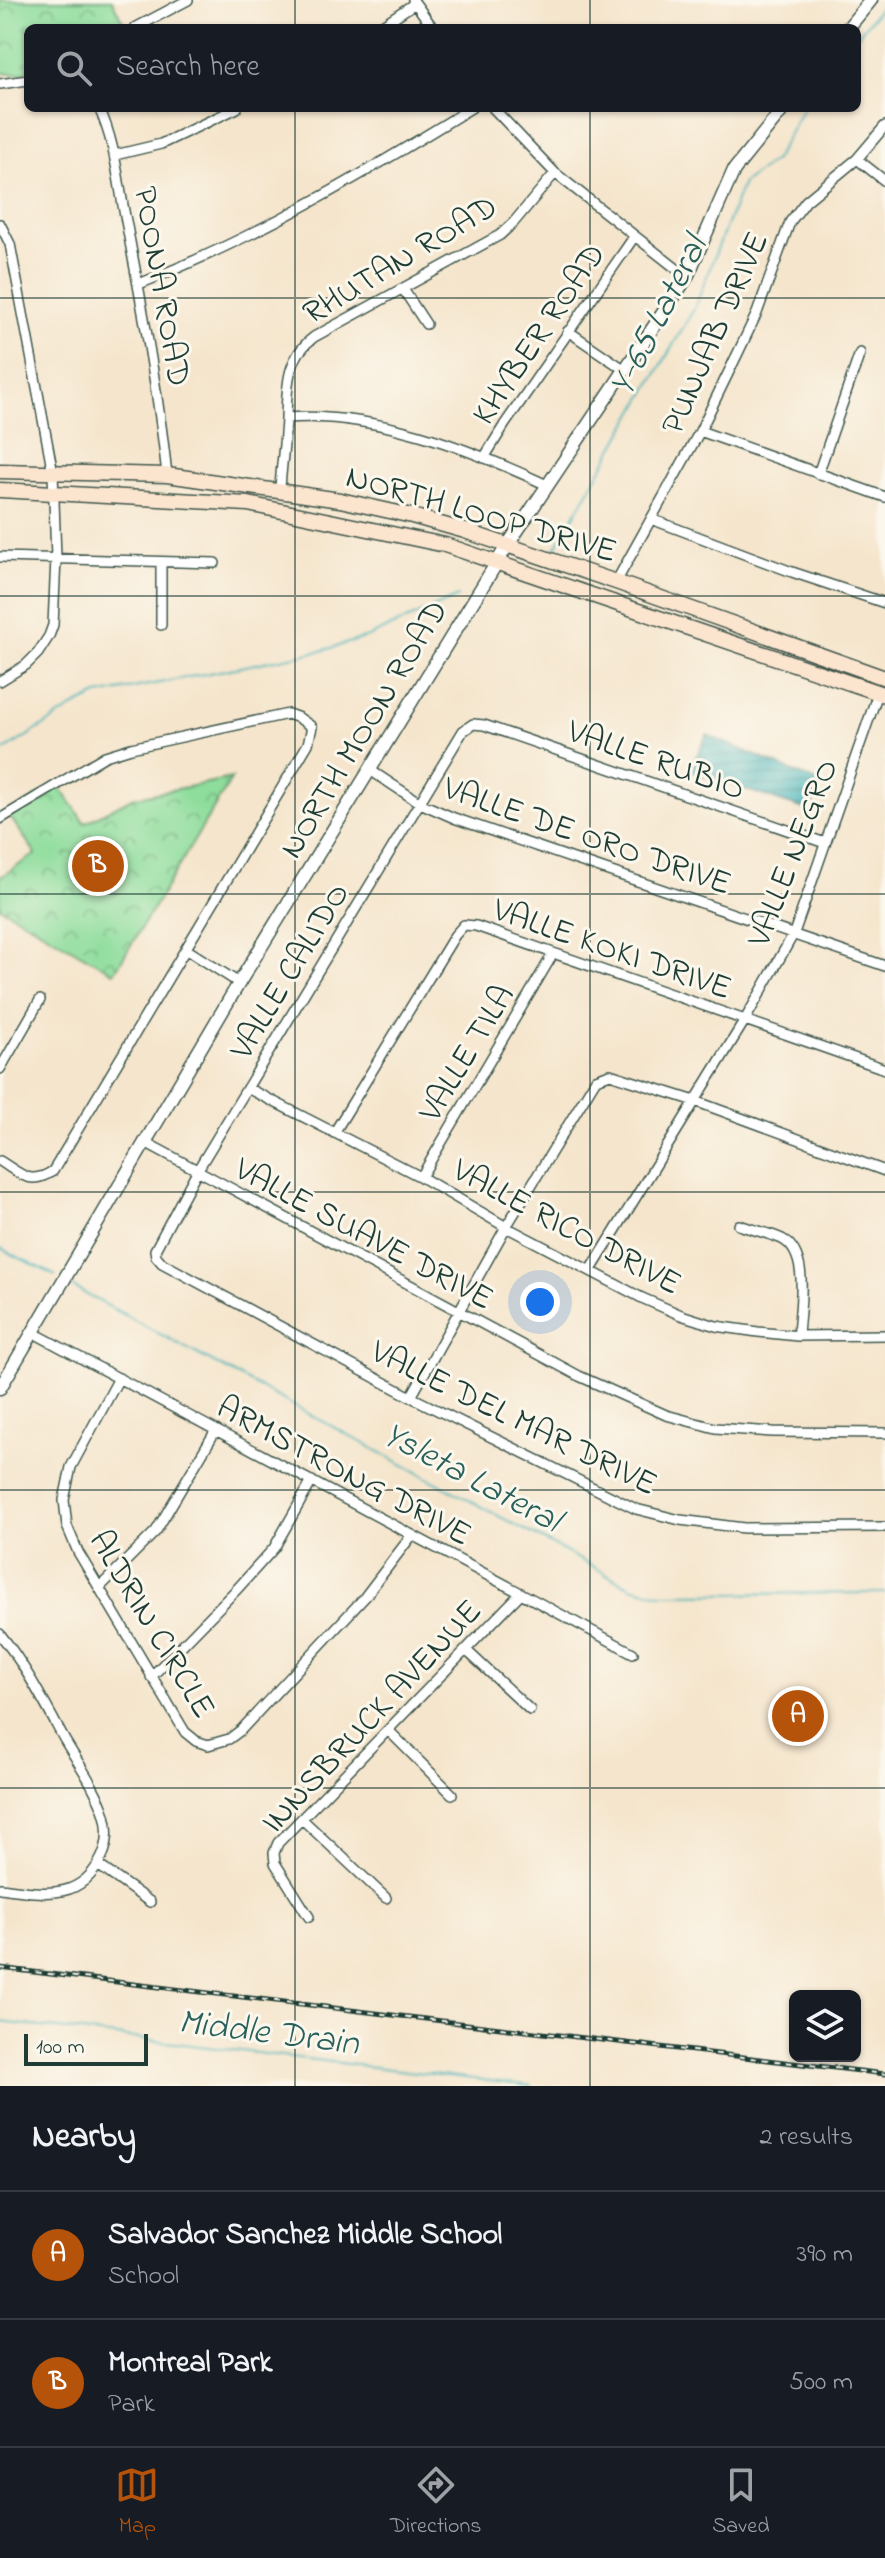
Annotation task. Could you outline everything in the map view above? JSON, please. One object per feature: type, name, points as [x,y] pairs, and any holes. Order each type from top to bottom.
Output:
[{"type":"main road","name":"NORTH LOOP DRIVE","points":[[0,471],[167,475],[340,500],[412,516],[616,582],[885,678]]},
{"type":"main road","name":"NORTH LOOP DRIVE","points":[[0,490],[248,504],[430,541],[882,694]]},
{"type":"street","points":[[143,24],[188,0]]},
{"type":"street","points":[[851,24],[871,0]]},
{"type":"street","points":[[384,24],[414,2],[430,24]]},
{"type":"street","points":[[0,84],[24,81]]},
{"type":"street","name":"POONA ROAD","points":[[100,112],[115,155],[139,284],[161,413],[167,475]]},
{"type":"street","points":[[115,155],[161,144],[229,112]]},
{"type":"street","points":[[139,284],[232,244],[370,170],[464,112]]},
{"type":"street","points":[[497,112],[555,173],[687,277]]},
{"type":"street","name":"NORTH MOON ROAD","points":[[0,1388],[239,983],[497,562],[687,277],[734,170],[781,112]]},
{"type":"street","name":"PUNJAB DRIVE","points":[[616,582],[700,431],[757,313],[790,222],[806,201],[857,159],[885,126]]},
{"type":"street","points":[[857,159],[885,181]]},
{"type":"street","name":"RHUTAN ROAD","points":[[280,490],[290,369],[299,351],[314,337],[500,235],[555,173]]},
{"type":"street","points":[[0,224],[10,244],[53,473],[56,558],[53,625],[49,636],[26,665],[0,681]]},
{"type":"street","name":"KHYBER ROAD","points":[[484,458],[634,237]]},
{"type":"street","points":[[403,289],[426,324]]},
{"type":"street","points":[[568,331],[625,370]]},
{"type":"street","points":[[818,474],[860,353]]},
{"type":"street","points":[[286,418],[318,416],[408,433],[484,458],[547,485]]},
{"type":"street","points":[[700,431],[885,497]]},
{"type":"street","points":[[651,519],[885,603]]},
{"type":"street","points":[[0,557],[215,563]]},
{"type":"street","points":[[161,563],[161,625]]},
{"type":"street","name":"VALLE NEGRO","points":[[591,1270],[745,1020],[794,933],[882,694]]},
{"type":"street","points":[[0,819],[105,756],[131,748],[288,714],[312,727],[308,744],[53,1171],[41,1179],[31,1180],[0,1161]]},
{"type":"street","name":"VALLE RUBIO","points":[[473,724],[825,843]]},
{"type":"street","name":"VALLE CALIDO","points":[[155,1250],[197,1171],[247,1088],[463,731],[473,724]]},
{"type":"street","name":"VALLE DE ORO DRIVE","points":[[370,770],[420,803],[454,818],[885,966]]},
{"type":"street","name":"VALLE KOKI DRIVE","points":[[334,1133],[464,925],[476,926],[885,1069]]},
{"type":"street","points":[[186,949],[239,983]]},
{"type":"street","name":"VALLE TILA","points":[[421,1177],[553,954]]},
{"type":"street","points":[[0,1069],[40,1000]]},
{"type":"street","points":[[411,1397],[506,1227],[596,1079],[610,1074],[695,1101],[885,1171]]},
{"type":"street","name":"VALLE RICO DRIVE","points":[[247,1088],[421,1177],[506,1227],[681,1315],[716,1326],[798,1336],[885,1335]]},
{"type":"street","name":"VALLE SUAVE DRIVE","points":[[145,1142],[579,1376],[666,1415],[715,1428],[885,1433]]},
{"type":"street","points":[[739,1225],[783,1240],[794,1248],[801,1263],[798,1336]]},
{"type":"street","name":"VALLE DEL MAR DRIVE","points":[[155,1250],[162,1263],[411,1397],[636,1509],[680,1520],[744,1528],[885,1527]]},
{"type":"street","name":"ARMSTRONG DRIVE","points":[[32,1332],[633,1653]]},
{"type":"street","name":"ALDRIN CIRCLE","points":[[119,1378],[75,1459],[65,1491],[64,1512],[70,1535],[151,1677],[190,1737],[208,1745],[229,1739],[288,1682],[364,1598],[412,1535]]},
{"type":"street","points":[[100,1587],[156,1531],[216,1430]]},
{"type":"street","points":[[151,1677],[263,1560],[293,1518],[312,1481]]},
{"type":"street","name":"INNSBRUCK AVENUE","points":[[309,1917],[278,1868],[274,1858],[278,1843],[521,1593]]},
{"type":"street","points":[[0,1634],[51,1715],[105,1814],[108,1828],[98,1865],[79,1885],[63,1892],[50,1893],[0,1888]]},
{"type":"street","points":[[466,1650],[530,1710]]},
{"type":"street","points":[[389,1731],[452,1794]]},
{"type":"street","points":[[302,1819],[386,1898]]},
{"type":"street","points":[[98,1865],[150,1902]]},
{"type":"green space","points":[[0,0],[112,0],[123,22],[119,24],[24,24],[24,72],[0,73]]},
{"type":"green space","points":[[232,778],[114,973],[0,907],[0,877],[36,854],[8,814],[58,784],[85,823],[132,798]]},
{"type":"water","points":[[707,735],[820,783],[810,811],[689,771]]},
{"type":"waterway","name":"Y-65 Lateral","points":[[861,31],[885,2]]},
{"type":"waterway","name":"Y-65 Lateral","points":[[555,549],[694,309],[743,183],[774,161],[801,112]]},
{"type":"waterway","name":"Y-65 Lateral","points":[[0,753],[98,695],[321,651],[368,637],[458,597]]},
{"type":"waterway","name":"Ysleta Lateral","points":[[0,1248],[56,1276]]},
{"type":"waterway","name":"Ysleta Lateral","points":[[69,1285],[631,1587],[661,1594],[885,1593]]},
{"type":"waterway","name":"Middle Drain","points":[[0,2022],[532,2086]]},
{"type":"railway","points":[[0,1968],[885,2074]]},
{"type":"place","name":"Montreal Park","points":[[98,866]]},
{"type":"place","name":"Salvador Sanchez Middle School","points":[[798,1716]]}]
